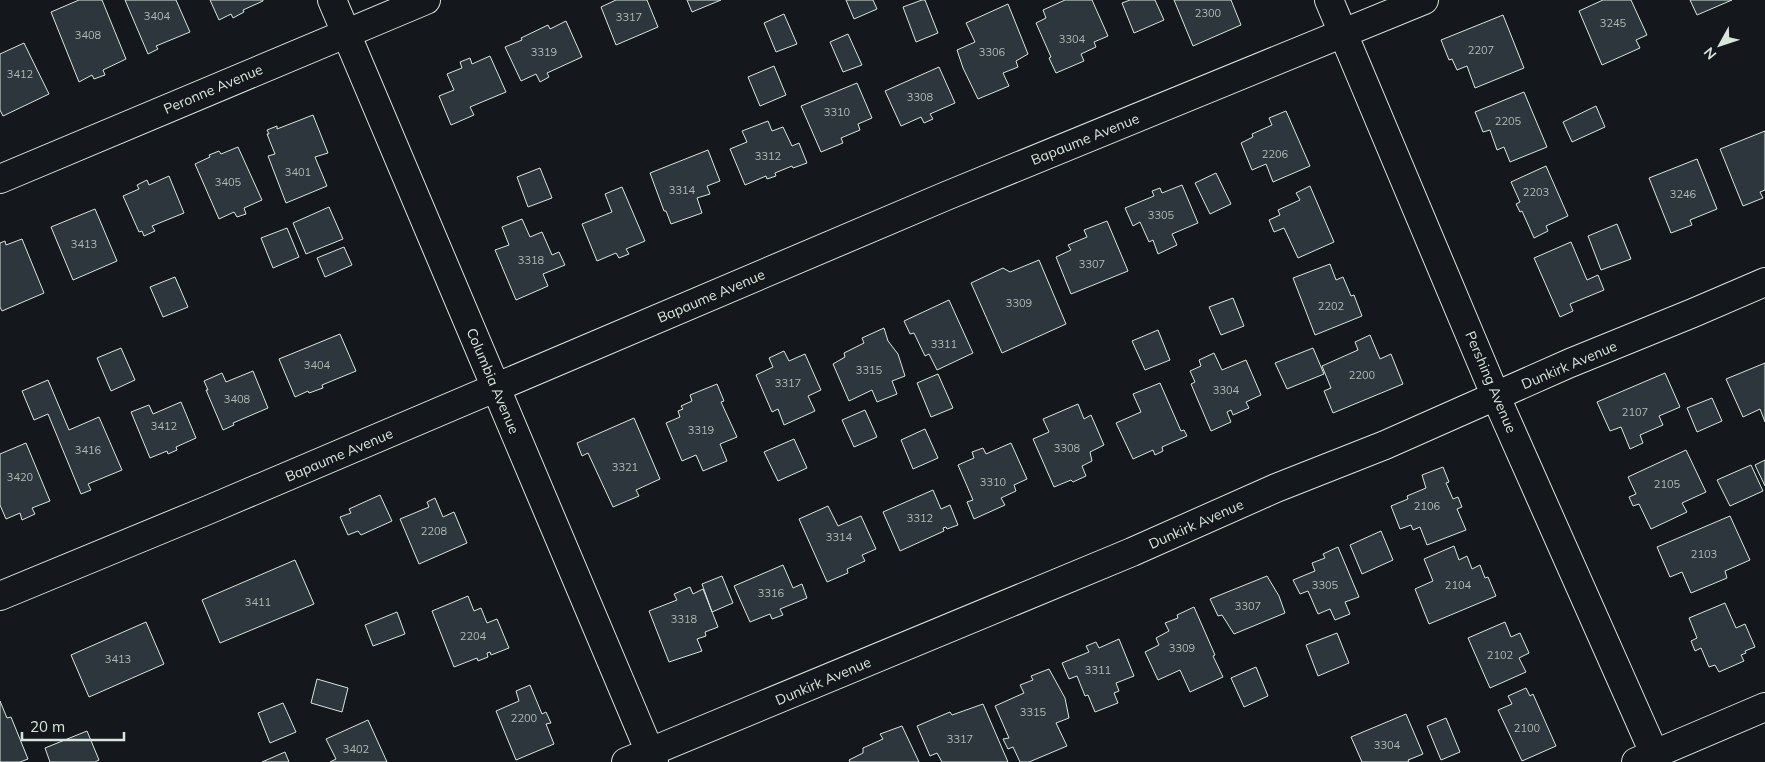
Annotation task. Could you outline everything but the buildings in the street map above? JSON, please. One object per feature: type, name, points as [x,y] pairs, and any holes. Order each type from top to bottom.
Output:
[{"type":"street","name":"Columbia Avenue","points":[[332,0],[496,388],[643,759]]},
{"type":"street","name":"Peronne Avenue","points":[[0,179],[426,0]]},
{"type":"street","name":"Pershing Avenue","points":[[1329,0],[1649,759]]},
{"type":"street","name":"Bapaume Avenue","points":[[0,596],[217,506],[946,196],[1424,0]]},
{"type":"street","name":"Dunkirk Avenue","points":[[643,759],[1132,552],[1276,488],[1385,445],[1570,363],[1765,282]]},
{"type":"street","points":[[1649,759],[1765,707]]}]
